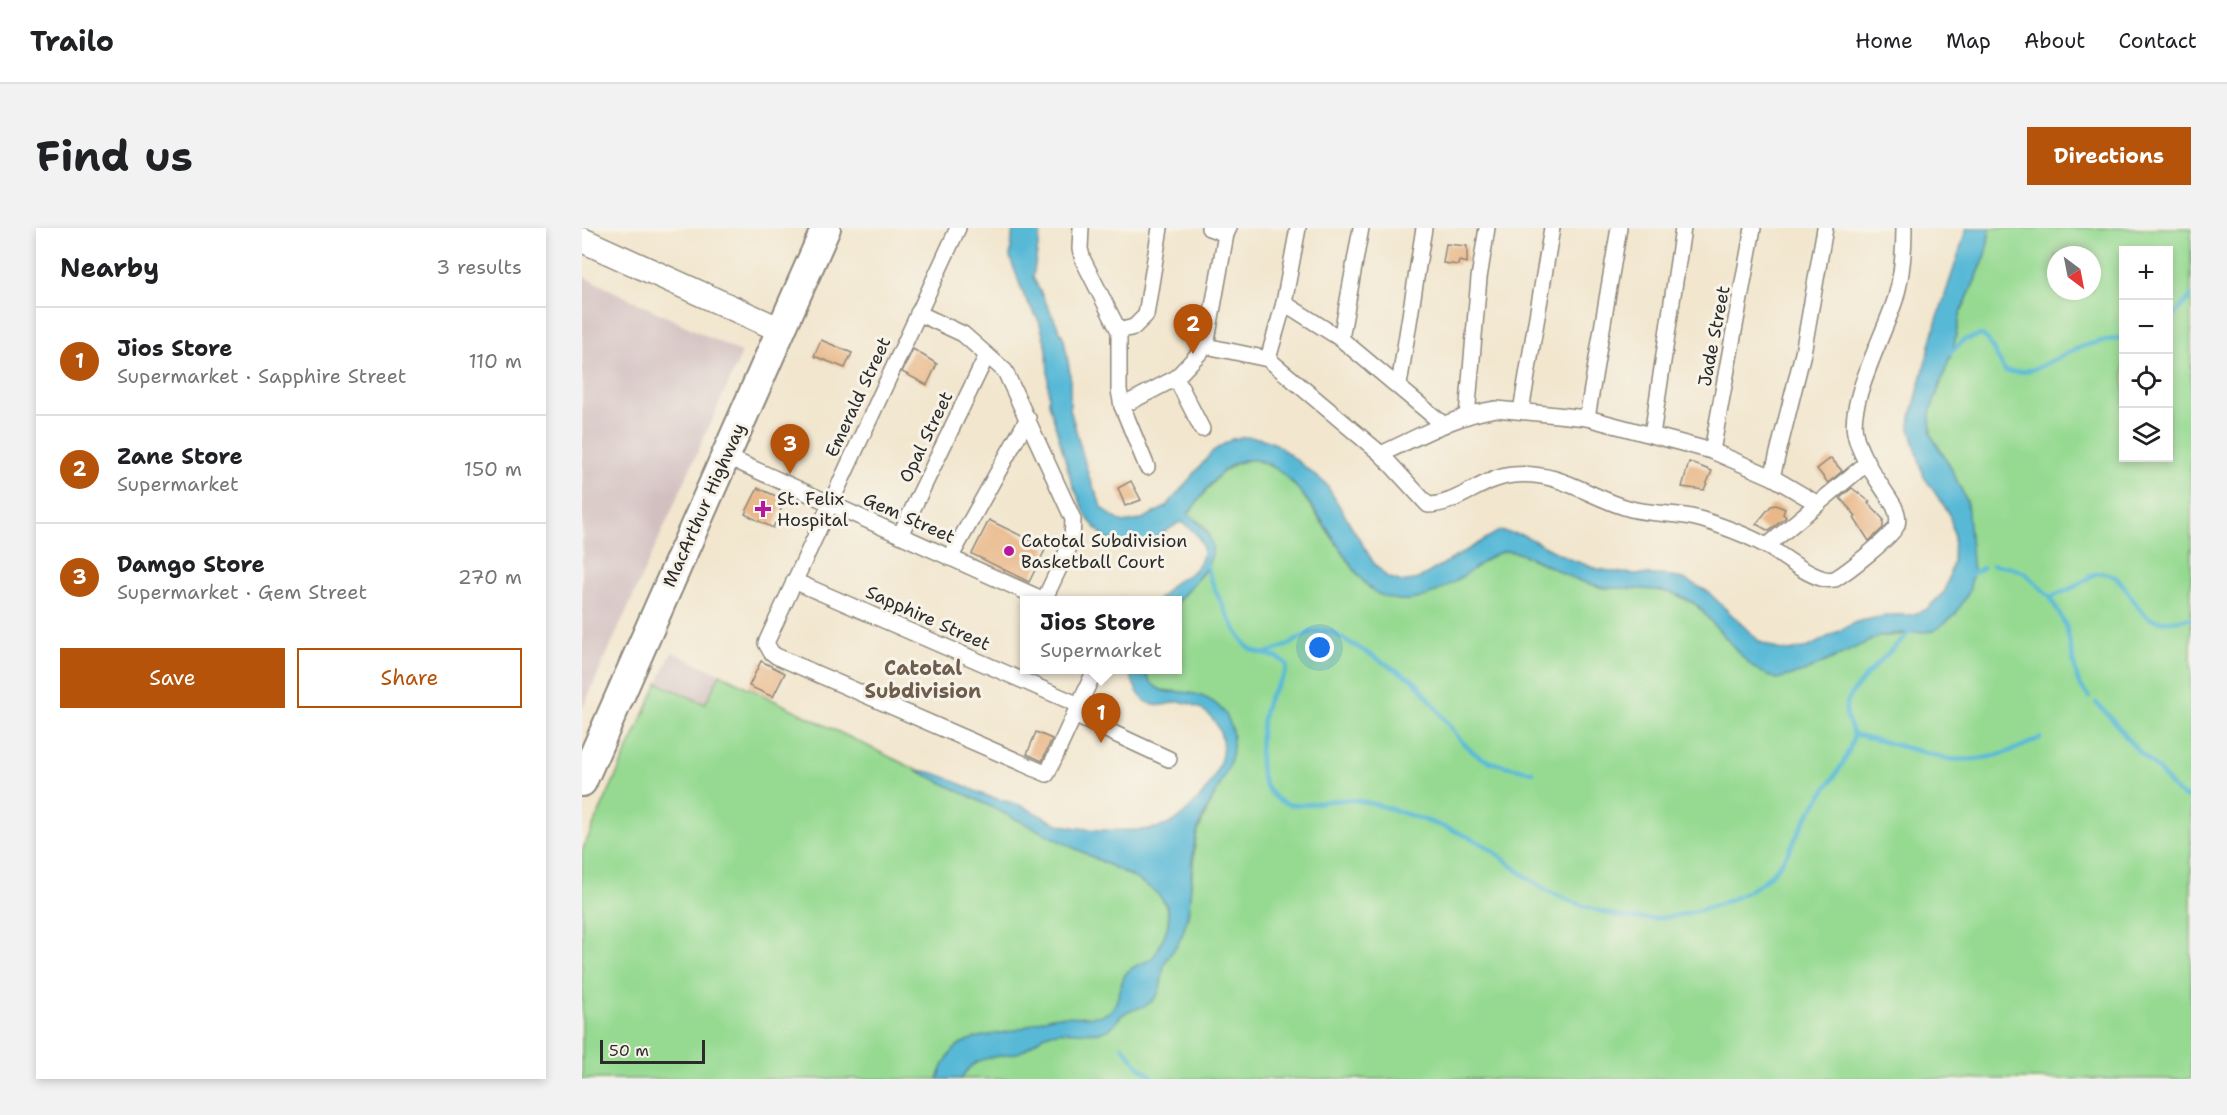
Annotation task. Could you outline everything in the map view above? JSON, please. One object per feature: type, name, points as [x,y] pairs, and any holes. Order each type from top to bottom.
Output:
[{"type":"highway","name":"MacArthur Highway","points":[[582,783],[826,228]]},
{"type":"main road","points":[[582,240],[781,330]]},
{"type":"street","name":"Emerald Street","points":[[958,228],[766,644],[776,656],[1047,774],[1076,710]]},
{"type":"street","points":[[1082,228],[1080,249],[1083,260],[1119,331],[1118,378],[1122,406],[1148,467]]},
{"type":"street","points":[[1119,331],[1134,327],[1146,315],[1160,228]]},
{"type":"street","points":[[1122,406],[1176,378],[1206,346],[1227,231],[1209,228]]},
{"type":"street","points":[[1268,359],[1284,303],[1298,228]]},
{"type":"street","points":[[1341,339],[1360,228]]},
{"type":"street","points":[[1399,385],[1424,228]]},
{"type":"street","points":[[1467,416],[1479,278],[1487,228]]},
{"type":"street","points":[[1521,411],[1552,228]]},
{"type":"street","points":[[1587,418],[1619,228]]},
{"type":"street","points":[[1652,435],[1683,228]]},
{"type":"street","name":"Jade Street","points":[[1712,451],[1753,228]]},
{"type":"street","points":[[1772,477],[1803,353],[1825,228]]},
{"type":"street","points":[[1206,346],[1268,359],[1382,454],[1428,505],[1442,504],[1491,479],[1514,474],[1559,479],[1612,503],[1632,509],[1699,519],[1767,546],[1817,577],[1829,580],[1841,574],[1886,539],[1898,523],[1898,514],[1855,435],[1853,420],[1901,276],[1904,228]]},
{"type":"street","points":[[1284,303],[1341,339],[1444,424]]},
{"type":"street","points":[[918,313],[963,334],[1005,371],[1028,418],[1072,519],[1072,541],[1046,596]]},
{"type":"street","name":"Opal Street","points":[[900,535],[987,355]]},
{"type":"street","points":[[1176,378],[1202,429]]},
{"type":"street","points":[[1382,454],[1444,424],[1496,409],[1587,418],[1712,451],[1772,477],[1818,504]]},
{"type":"street","points":[[950,558],[1028,418]]},
{"type":"street","name":"Gem Street","points":[[725,456],[1035,596]]},
{"type":"street","points":[[1767,546],[1868,462]]},
{"type":"street","name":"Sapphire Street","points":[[794,581],[1076,710],[1169,759]]},
{"type":"street","points":[[1076,710],[1093,674]]},
{"type":"shaded area","points":[[582,276],[742,353],[582,710]]},
{"type":"shaded area","points":[[672,652],[720,674],[706,704],[658,683]]},
{"type":"green space","points":[[1990,228],[2191,228],[2191,1079],[582,1079],[582,851],[658,683],[705,704],[720,674],[1129,874],[1152,888],[1160,897],[1169,919],[1166,933],[1178,944],[1188,916],[1196,836],[1212,799],[1232,728],[1181,692],[1160,690],[1151,683],[1146,674],[1182,674],[1182,596],[1207,568],[1209,535],[1204,526],[1188,514],[1219,475],[1237,463],[1253,459],[1279,470],[1300,491],[1358,575],[1414,599],[1445,586],[1494,554],[1508,551],[1521,554],[1583,582],[1602,588],[1643,588],[1672,593],[1695,604],[1756,669],[1842,652],[1878,637],[1908,634],[1955,615],[1967,502],[1950,466],[1931,435],[1930,413],[1953,349],[1960,315],[1986,255]]},
{"type":"water","points":[[1013,228],[1041,228],[1033,277],[1064,339],[1070,373],[1070,409],[1089,477],[1102,507],[1123,523],[1140,520],[1166,507],[1213,451],[1232,439],[1260,438],[1276,444],[1326,484],[1373,562],[1387,577],[1402,582],[1418,579],[1499,531],[1523,535],[1569,559],[1598,569],[1672,576],[1688,581],[1707,591],[1760,642],[1789,651],[1809,647],[1856,622],[1889,615],[1911,615],[1927,609],[1945,591],[1953,562],[1954,534],[1949,513],[1924,477],[1909,425],[1936,323],[1967,228],[1990,228],[1986,255],[1960,315],[1953,349],[1930,413],[1931,435],[1950,466],[1967,502],[1973,573],[1969,592],[1955,615],[1934,631],[1878,637],[1804,672],[1777,679],[1750,665],[1697,605],[1680,596],[1653,590],[1597,586],[1515,552],[1504,551],[1495,554],[1447,586],[1426,596],[1404,600],[1379,595],[1359,576],[1296,487],[1278,470],[1258,461],[1238,462],[1223,471],[1188,514],[1202,526],[1210,538],[1211,558],[1206,568],[1182,596],[1162,596],[1174,583],[1192,572],[1200,563],[1203,549],[1198,536],[1180,522],[1152,540],[1127,546],[1106,539],[1088,519],[1072,483],[1049,403],[1047,349],[1039,321],[1024,296],[1010,257]]},
{"type":"water","points":[[1131,674],[1146,674],[1150,682],[1161,690],[1191,693],[1213,702],[1228,719],[1233,742],[1232,756],[1227,770],[1200,823],[1192,857],[1189,908],[1183,934],[1165,963],[1158,994],[1153,1001],[1122,1015],[1111,1028],[1105,1031],[1053,1033],[1020,1052],[979,1061],[961,1079],[938,1079],[951,1052],[968,1040],[1016,1030],[1053,1017],[1092,1016],[1109,1012],[1115,1005],[1123,979],[1128,972],[1155,954],[1168,926],[1169,916],[1163,900],[1131,876],[916,770],[942,776],[984,795],[1019,805],[1066,826],[1130,830],[1169,824],[1191,807],[1212,781],[1221,758],[1221,735],[1215,722],[1198,707],[1184,702],[1163,705],[1149,703],[1140,696]]},
{"type":"building","points":[[1446,244],[1467,246],[1467,263],[1459,261],[1458,265],[1443,263]]},
{"type":"building","points":[[821,340],[852,353],[845,368],[814,356]]},
{"type":"building","points":[[913,349],[937,364],[927,385],[902,372]]},
{"type":"building","points":[[1831,458],[1842,471],[1828,483],[1817,469]]},
{"type":"building","points":[[1689,462],[1712,471],[1704,490],[1682,487]]},
{"type":"building","points":[[1131,481],[1141,500],[1125,506],[1118,488]]},
{"type":"building","name":"St. Felix Hospital","points":[[758,488],[785,500],[773,528],[745,514]]},
{"type":"building","points":[[1852,488],[1870,502],[1868,503],[1883,519],[1883,528],[1869,541],[1854,518],[1856,516],[1840,498]]},
{"type":"building","points":[[1776,505],[1785,509],[1783,514],[1786,517],[1769,531],[1756,524],[1771,506]]},
{"type":"building","name":"Catotal Subdivision Basketball Court","points":[[989,520],[1046,548],[1029,582],[972,554]]},
{"type":"building","points":[[761,661],[785,673],[773,697],[749,686]]},
{"type":"building","points":[[1036,732],[1052,739],[1042,761],[1027,754]]},
{"type":"waterway","points":[[2173,316],[2191,296]]},
{"type":"waterway","points":[[1950,353],[1964,340],[1982,335],[1988,340],[2005,371],[2015,372],[2043,366],[2084,346],[2119,338]]},
{"type":"waterway","points":[[1206,564],[1224,608],[1244,642],[1254,651],[1278,658],[1287,665],[1284,675],[1268,700],[1262,730],[1260,755],[1262,776],[1273,795],[1293,805],[1339,800],[1360,801],[1430,822],[1484,845],[1527,878],[1550,892],[1593,909],[1636,918],[1675,916],[1715,905],[1751,889],[1777,868],[1851,746],[1854,734],[1846,714],[1849,699],[1874,667],[1912,630]]},
{"type":"waterway","points":[[1993,565],[2010,567],[2025,573],[2050,597],[2066,626],[2078,682],[2089,697]]},
{"type":"waterway","points":[[1970,575],[1983,568]]},
{"type":"waterway","points":[[2050,597],[2094,575],[2105,573],[2114,576],[2121,583],[2146,616],[2158,621],[2191,618]]},
{"type":"waterway","points":[[1265,653],[1282,648],[1313,632],[1332,632],[1413,680],[1456,735],[1475,754],[1491,762],[1532,772]]},
{"type":"waterway","points":[[2096,703],[2173,788],[2191,799]]},
{"type":"waterway","points":[[1854,734],[1949,759],[1962,760],[1996,756],[2040,738]]},
{"type":"waterway","points":[[1122,1046],[1139,1066],[1155,1079]]},
{"type":"place","name":"Zane Store","points":[[1193,354]]},
{"type":"place","name":"Damgo Store","points":[[790,474]]},
{"type":"place","name":"St. Felix Hospital","points":[[763,509]]},
{"type":"place","name":"Catotal Subdivision Basketball Court","points":[[1009,551]]},
{"type":"place","name":"Jios Store","points":[[1101,743]]},
{"type":"district","name":"Catotal Subdivision","points":[[923,680]]}]
